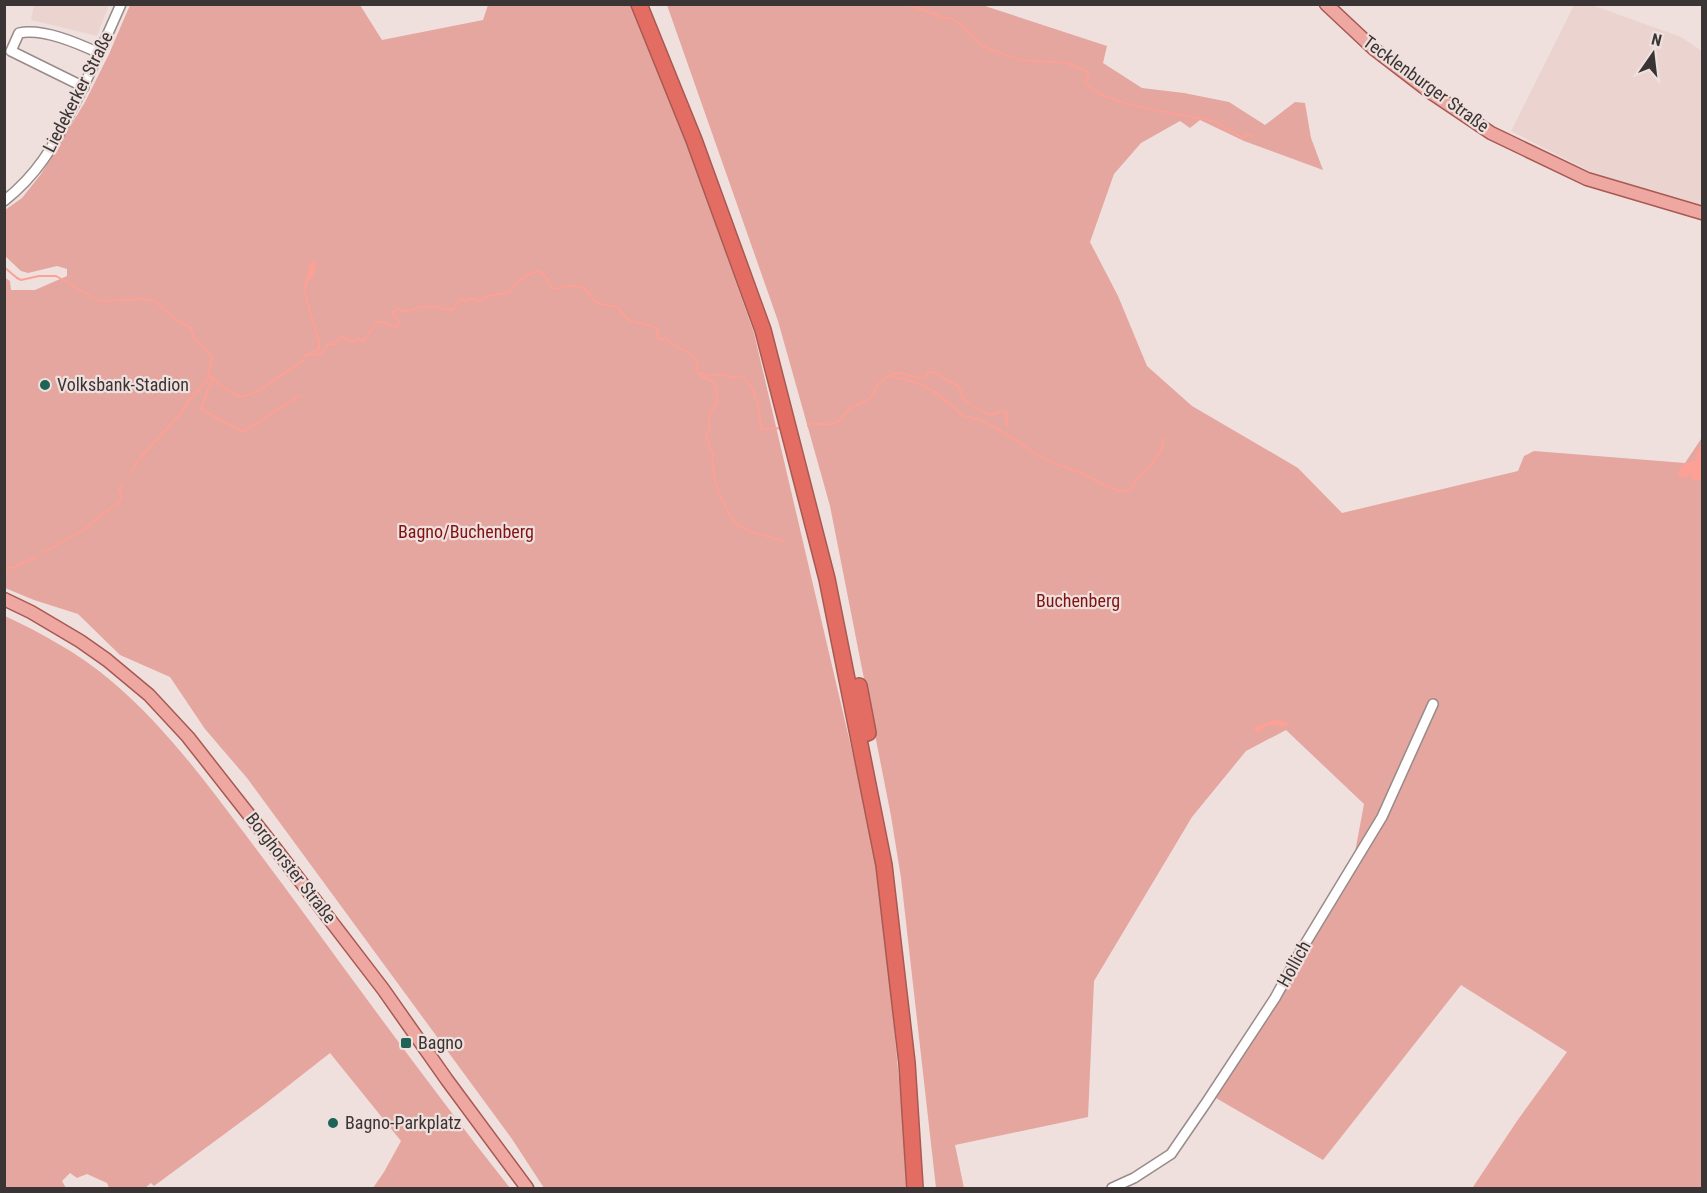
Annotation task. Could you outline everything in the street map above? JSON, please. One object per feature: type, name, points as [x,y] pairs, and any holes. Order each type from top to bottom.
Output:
[{"type":"highway","points":[[639,4],[694,140],[763,330],[827,579],[884,865],[907,1063],[915,1188]]},
{"type":"highway","points":[[649,4],[701,136],[769,328],[835,578],[864,710],[891,865],[914,1061],[924,1188]]},
{"type":"main road","name":"Tecklenburger Straße","points":[[1326,4],[1374,49],[1430,92],[1491,132],[1587,179],[1702,213]]},
{"type":"main road","name":"Borghorster Straße","points":[[4,599],[80,640],[107,660],[149,695],[188,737],[383,989],[527,1188]]},
{"type":"street","name":"Liedekerker Straße","points":[[4,201],[32,176],[46,158],[84,87],[121,4]]},
{"type":"street","points":[[84,87],[10,51],[19,33],[29,31],[45,33],[99,53]]},
{"type":"street","name":"Hollich","points":[[1112,1188],[1134,1178],[1171,1154],[1275,998],[1382,817],[1433,704]]},
{"type":"shaded area","points":[[34,4],[109,5],[97,36],[31,20]]},
{"type":"shaded area","points":[[1574,5],[1592,5],[1681,37],[1702,51],[1702,207],[1591,172],[1511,131]]},
{"type":"shaded area","points":[[311,261],[316,262],[314,276],[308,281],[305,293],[303,290]]},
{"type":"shaded area","points":[[1700,446],[1702,448],[1702,479],[1693,481],[1690,474],[1686,478],[1678,477],[1678,472],[1685,463],[1695,461]]},
{"type":"shaded area","points":[[1274,720],[1287,722],[1288,726],[1270,725],[1256,733],[1255,727]]},
{"type":"green space","name":"Bagno/Buchenberg","points":[[130,5],[360,5],[382,40],[483,20],[488,5],[635,5],[647,32],[754,333],[879,866],[907,1188],[544,1188],[512,1139],[247,778],[205,729],[170,677],[120,655],[78,614],[5,588],[4,277],[10,281],[11,290],[35,290],[67,276],[67,269],[57,266],[28,273],[21,271],[5,256],[5,210],[22,198],[41,174],[85,102]]},
{"type":"green space","name":"Buchenberg","points":[[667,5],[982,5],[1107,46],[1103,63],[1142,88],[1229,102],[1265,125],[1295,102],[1305,103],[1311,138],[1323,170],[1244,141],[1200,120],[1190,128],[1180,121],[1141,143],[1114,174],[1090,242],[1118,296],[1147,366],[1192,406],[1298,468],[1342,513],[1518,471],[1524,456],[1534,451],[1685,463],[1701,439],[1702,433],[1702,1188],[1473,1187],[1567,1052],[1461,985],[1323,1160],[1209,1094],[1275,998],[1355,852],[1364,804],[1286,730],[1246,751],[1192,817],[1094,981],[1088,1117],[955,1145],[964,1188],[936,1188],[901,878],[891,816],[830,506],[778,321]]},
{"type":"green space","points":[[5,616],[59,644],[109,679],[144,711],[176,746],[221,802],[409,1057],[510,1188],[373,1188],[401,1141],[330,1053],[154,1186],[151,1183],[145,1188],[109,1188],[107,1183],[87,1174],[77,1178],[70,1173],[62,1181],[66,1188],[5,1188]]},
{"type":"waterway","points":[[904,4],[943,18],[953,19],[981,45],[992,50],[1021,60],[1067,63],[1087,72],[1089,76],[1085,81],[1092,89],[1106,96],[1162,112],[1216,122],[1242,138],[1247,135],[1252,136]]},
{"type":"waterway","points":[[4,267],[21,280],[39,276],[56,276],[99,301],[145,299],[155,301],[176,320],[191,328],[195,338],[211,356],[212,361],[208,374],[227,390],[240,397],[265,387],[303,361],[305,356],[321,355],[328,344],[335,345],[336,341],[342,337],[353,342],[359,339],[363,341],[377,322],[397,327],[399,322],[392,313],[397,309],[407,311],[429,306],[453,310],[460,299],[468,302],[470,298],[478,301],[509,292],[523,278],[540,272],[552,288],[581,287],[597,303],[619,308],[631,321],[657,329],[657,336],[660,340],[666,338],[695,358],[698,363],[696,372],[710,375],[723,374],[731,378],[741,376],[754,392],[761,429],[783,428]]},
{"type":"waterway","points":[[305,294],[319,342],[319,349],[311,353]]},
{"type":"waterway","points":[[892,374],[922,378],[928,372],[937,373],[959,386],[963,399],[983,412],[992,415],[1001,411],[1007,413],[1009,427]]},
{"type":"waterway","points":[[808,426],[812,423],[827,425],[838,422],[849,409],[871,398],[876,386],[891,375],[930,389],[963,416],[991,425],[1042,457],[1081,473],[1107,487],[1124,491],[1130,491],[1133,484],[1155,460],[1163,438]]},
{"type":"waterway","points":[[701,376],[714,382],[716,390],[716,403],[709,416],[710,427],[706,435],[713,454],[715,480],[728,511],[739,526],[783,541]]},
{"type":"waterway","points":[[130,473],[210,377]]},
{"type":"waterway","points":[[214,378],[201,409],[243,432],[300,395]]},
{"type":"waterway","points":[[42,553],[85,529],[119,503],[122,497],[119,490],[123,483]]},
{"type":"waterway","points":[[4,569],[36,557]]},
{"type":"place","name":"Volksbank-Stadion","points":[[45,385]]},
{"type":"place","name":"Bagno","points":[[406,1043]]},
{"type":"place","name":"Bagno-Parkplatz","points":[[333,1123]]}]
